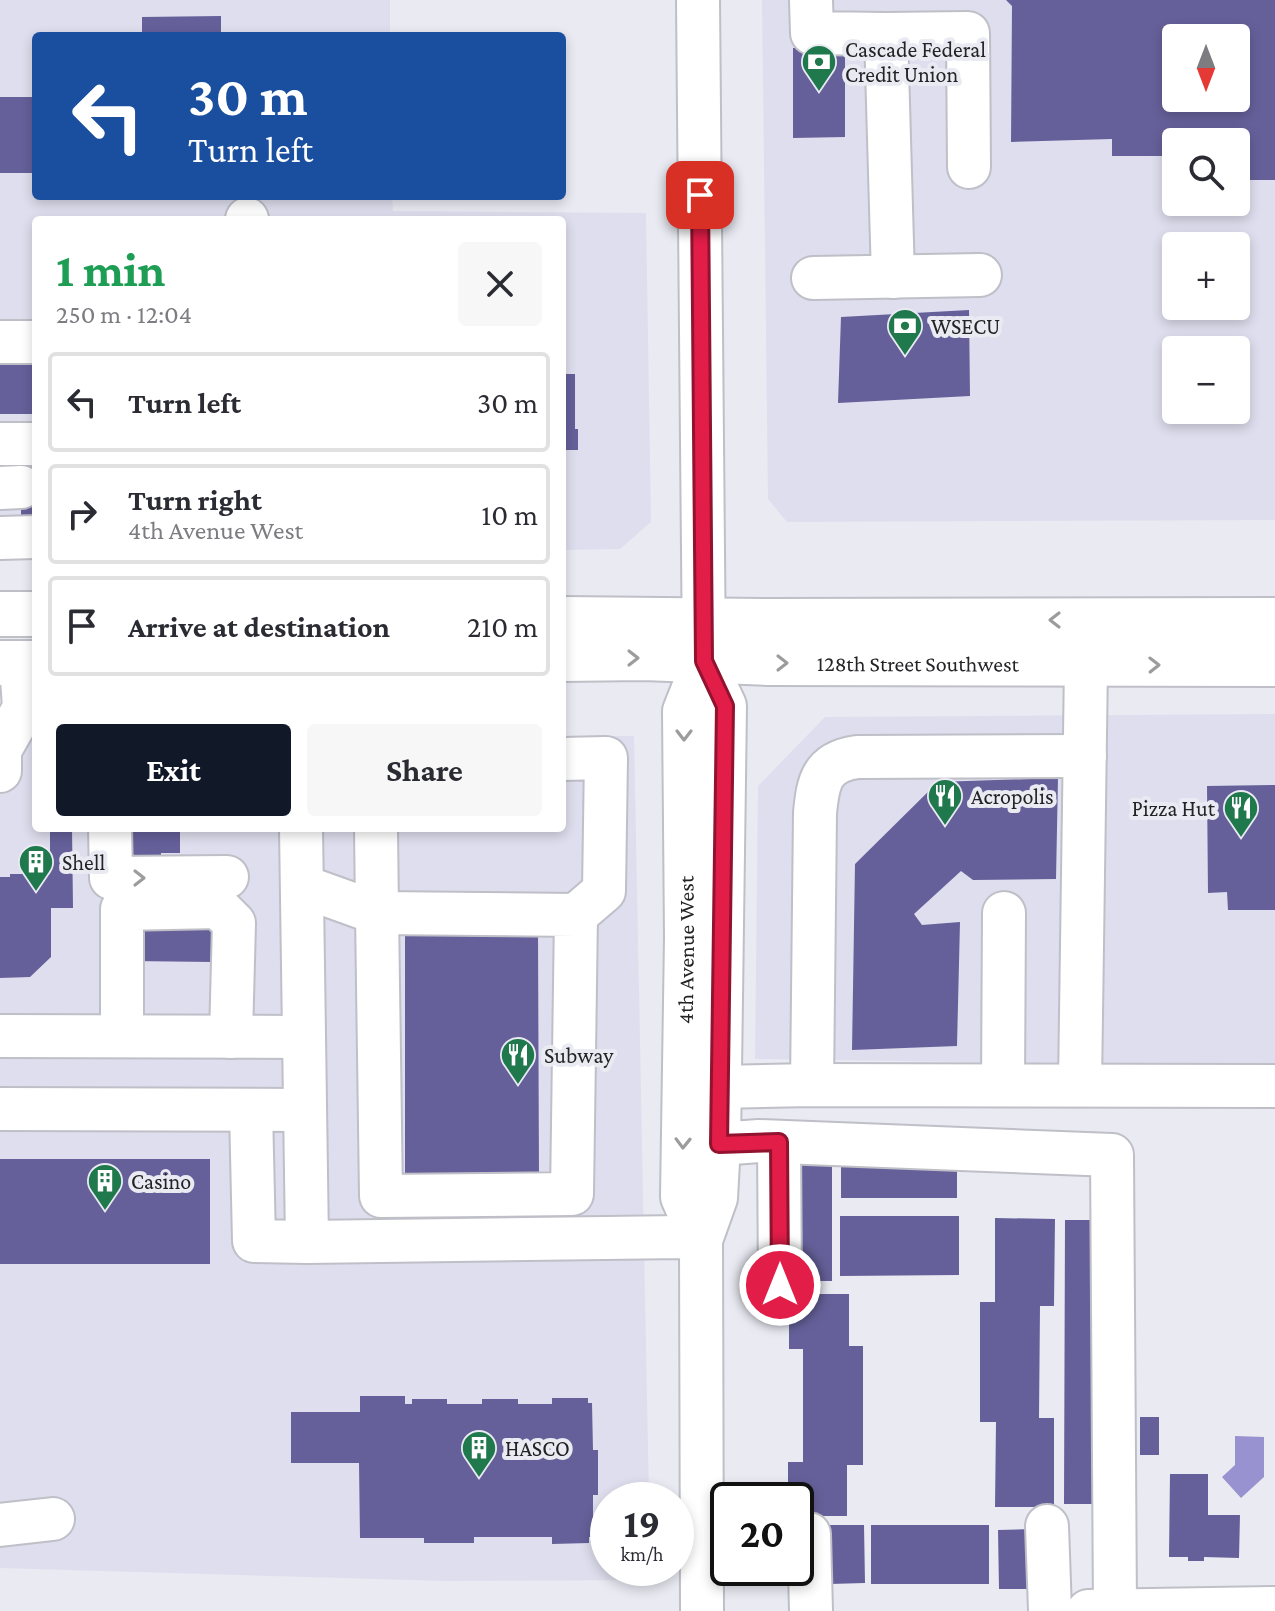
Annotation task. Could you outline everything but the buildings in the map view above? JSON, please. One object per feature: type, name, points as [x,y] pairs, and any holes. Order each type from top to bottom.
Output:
[{"type":"main road","points":[[0,614],[32,614]]},
{"type":"main road","name":"128th Street Southwest","points":[[566,620],[703,640],[1086,665],[1275,664]]},
{"type":"main road","name":"128th Street Southwest","points":[[566,659],[644,658],[770,621],[1275,620]]},
{"type":"street","name":"4th Avenue West","points":[[698,0],[703,640],[684,711],[686,937],[682,1197],[701,1240]]},
{"type":"street","points":[[811,0],[812,33],[968,33],[969,167]]},
{"type":"street","points":[[886,34],[893,277]]},
{"type":"street","points":[[813,278],[980,275]]},
{"type":"street","points":[[0,342],[32,342]]},
{"type":"street","points":[[0,444],[32,444]]},
{"type":"street","points":[[0,538],[32,537]]},
{"type":"street","name":"4th Avenue West","points":[[702,1611],[701,1240],[716,1198],[719,1144],[725,706],[703,640]]},
{"type":"street","points":[[0,771],[0,750],[24,708],[19,663]]},
{"type":"street","points":[[1080,1085],[1086,665]]},
{"type":"street","points":[[812,1085],[815,813],[820,781],[828,769],[843,759],[857,757],[1085,756]]},
{"type":"street","points":[[302,886],[377,913],[576,915],[604,891],[606,758],[566,759]]},
{"type":"street","points":[[110,832],[111,878],[227,877]]},
{"type":"street","points":[[301,832],[307,1242]]},
{"type":"street","points":[[376,832],[381,1196],[572,1194],[576,915]]},
{"type":"street","points":[[122,1036],[122,909],[218,907],[234,923],[231,1037]]},
{"type":"street","points":[[1003,1085],[1004,913]]},
{"type":"street","points":[[0,1036],[303,1037]]},
{"type":"street","points":[[719,1087],[1275,1086]]},
{"type":"street","points":[[0,1109],[304,1110]]},
{"type":"street","points":[[251,1110],[254,1241],[682,1237],[701,1240]]},
{"type":"street","points":[[719,1144],[779,1142],[1112,1155],[1115,1610]]},
{"type":"street","points":[[779,1142],[780,1285]]},
{"type":"street","points":[[0,1525],[53,1519]]},
{"type":"street","points":[[1047,1526],[1050,1611]]},
{"type":"street","points":[[810,1586],[811,1611]]},
{"type":"street","points":[[1088,1611],[1265,1609]]},
{"type":"shaded area","points":[[0,0],[390,0],[390,32],[32,32],[32,200],[392,200],[393,211],[646,213],[651,522],[620,549],[566,550],[566,216],[32,216],[32,556],[0,559]]},
{"type":"shaded area","points":[[762,0],[1275,0],[1275,520],[787,522],[768,499]]},
{"type":"shaded area","points":[[1275,714],[1275,1083],[1138,1083],[1100,1064],[755,1059],[758,786],[825,717]]},
{"type":"shaded area","points":[[0,736],[32,736],[32,832],[566,832],[566,736],[634,736],[649,1482],[590,1482],[590,1580],[445,1581],[0,1568]]},
{"type":"shaded area","points":[[1235,1436],[1264,1437],[1264,1477],[1241,1498],[1222,1477],[1235,1465]]},
{"type":"place","name":"Cascade Federal Credit Union","points":[[819,93]]},
{"type":"place","name":"WSECU","points":[[905,357]]},
{"type":"place","name":"Acropolis","points":[[945,827]]},
{"type":"place","name":"Pizza Hut","points":[[1241,839]]},
{"type":"place","name":"Shell","points":[[36,893]]},
{"type":"place","name":"Subway","points":[[518,1086]]},
{"type":"place","name":"Casino","points":[[105,1212]]},
{"type":"place","name":"HASCO","points":[[479,1479]]},
{"type":"route","points":[[700,195],[704,661],[725,706],[719,1144],[779,1142],[780,1285]]}]
